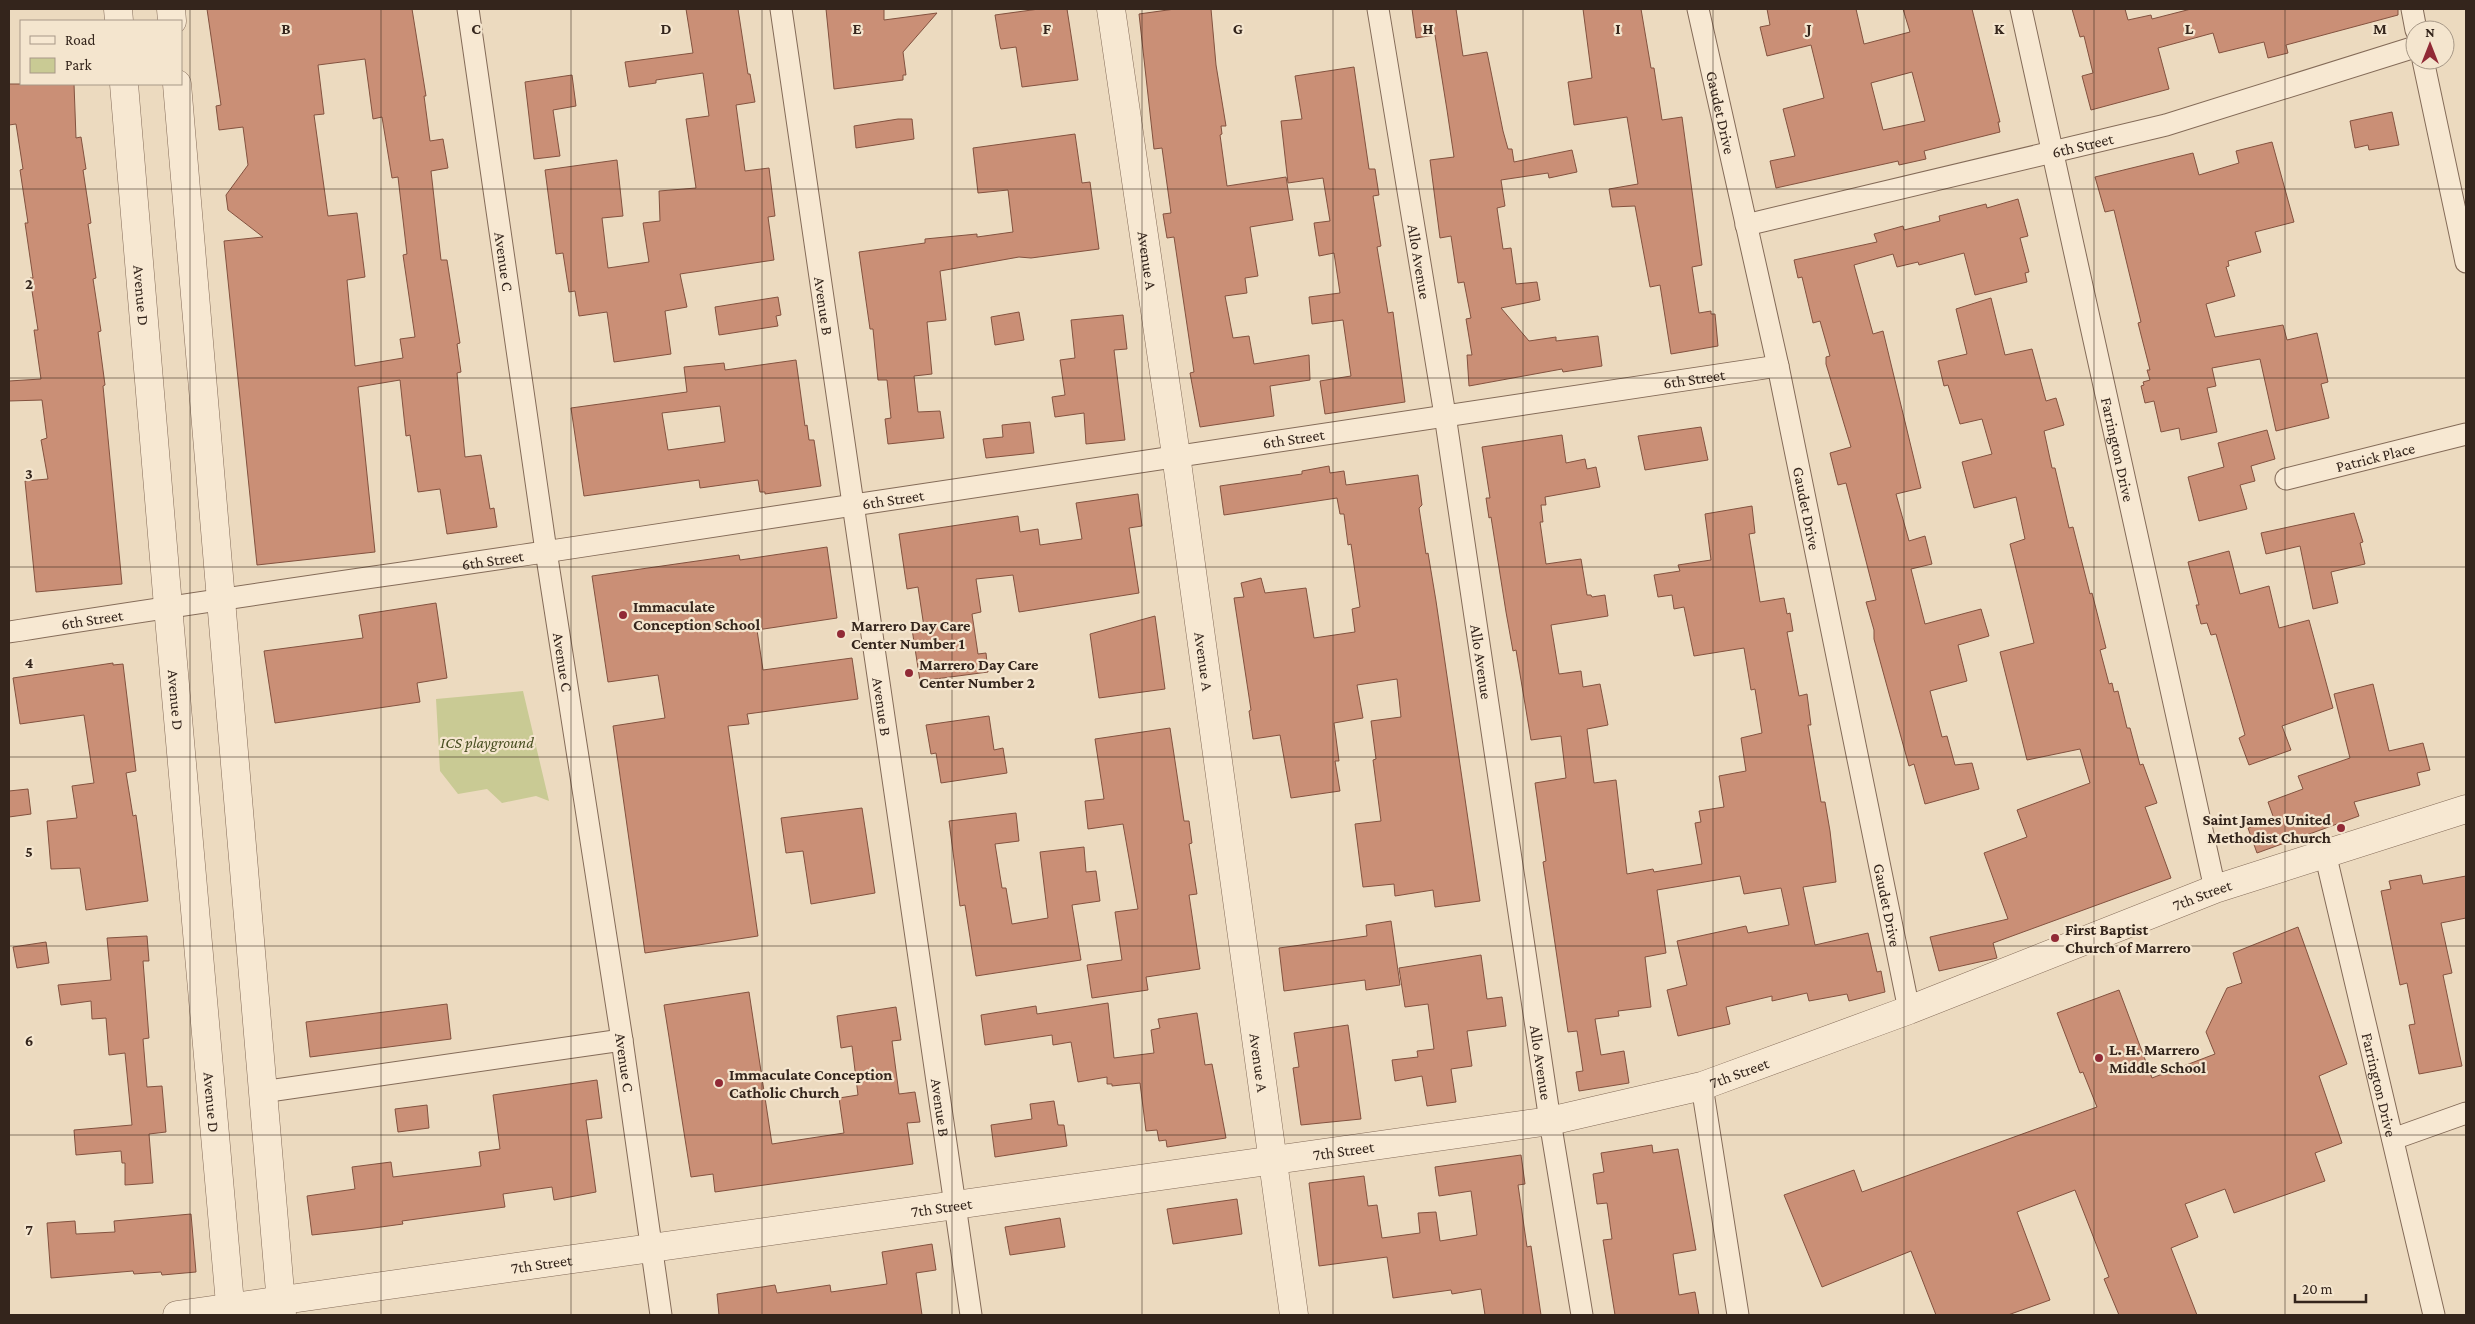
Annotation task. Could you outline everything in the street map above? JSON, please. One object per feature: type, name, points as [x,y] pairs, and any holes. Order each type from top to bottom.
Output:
[{"type":"street","name":"Avenue C","points":[[468,9],[546,552],[622,1040],[660,1315]]},
{"type":"street","name":"Avenue B","points":[[781,9],[971,1315]]},
{"type":"street","name":"Avenue A","points":[[1111,9],[1176,455],[1271,1160],[1294,1315]]},
{"type":"street","name":"Allo Avenue","points":[[1378,9],[1445,415],[1550,1121],[1582,1315]]},
{"type":"street","name":"Gaudet Drive","points":[[1698,9],[1778,366],[1909,1010]]},
{"type":"street","name":"Farrington Drive","points":[[2021,9],[2215,890]]},
{"type":"street","name":"6th Street","points":[[1746,225],[2166,125],[2405,50]]},
{"type":"street","points":[[2425,70],[2466,262]]},
{"type":"street","name":"Avenue D","points":[[124,85],[168,606],[231,1311]]},
{"type":"street","points":[[177,85],[281,1308]]},
{"type":"street","name":"6th Street","points":[[9,632],[220,598],[546,552],[1176,455],[1778,366]]},
{"type":"street","name":"Patrick Place","points":[[2286,479],[2466,434]]},
{"type":"street","name":"7th Street","points":[[177,1315],[281,1308],[650,1249],[955,1204],[1550,1121],[1702,1086],[1909,1010],[2215,890],[2466,809]]},
{"type":"street","name":"Farrington Drive","points":[[2325,853],[2434,1315]]},
{"type":"street","points":[[262,1092],[622,1040]]},
{"type":"street","points":[[1702,1086],[1738,1315]]},
{"type":"street","points":[[2394,1139],[2466,1113]]},
{"type":"green space","name":"ICS playground","points":[[523,691],[549,801],[536,796],[502,803],[487,789],[458,794],[440,771],[436,699]]},
{"type":"building","points":[[207,9],[412,9],[426,96],[424,96],[430,141],[443,139],[448,168],[431,171],[441,260],[447,260],[460,343],[457,344],[461,372],[457,373],[465,457],[481,455],[490,509],[494,508],[497,527],[447,534],[440,489],[418,492],[410,435],[406,436],[400,380],[358,387],[375,552],[257,565],[224,241],[263,237],[228,210],[226,195],[248,165],[243,127],[219,130],[216,106],[221,105]],"holes":[[[365,59],[373,119],[382,117],[392,178],[398,177],[407,254],[403,255],[415,337],[400,339],[403,358],[355,366],[347,280],[365,277],[357,213],[328,216],[314,115],[324,114],[318,65]]]},
{"type":"building","points":[[686,9],[738,9],[748,74],[750,74],[755,102],[736,105],[745,171],[769,168],[775,216],[768,217],[774,260],[680,274],[687,307],[665,311],[671,354],[614,362],[607,312],[579,316],[575,291],[569,292],[563,253],[556,254],[545,170],[617,160],[623,216],[602,218],[608,268],[649,262],[643,223],[660,221],[659,191],[696,188],[686,119],[709,116],[703,73],[656,80],[656,83],[629,87],[625,62],[693,53]]},
{"type":"building","points":[[826,9],[884,9],[884,20],[937,13],[903,52],[906,75],[903,75],[903,80],[834,89]]},
{"type":"building","points":[[1039,9],[1067,9],[1078,80],[1022,87],[1016,47],[1001,49],[995,15]]},
{"type":"building","points":[[1175,9],[1211,9],[1216,65],[1226,126],[1221,126],[1222,134],[1220,135],[1227,186],[1286,177],[1293,220],[1250,227],[1258,276],[1245,278],[1247,293],[1225,296],[1233,338],[1249,336],[1254,364],[1309,355],[1310,380],[1270,386],[1274,416],[1200,427],[1190,373],[1194,372],[1174,237],[1167,238],[1163,214],[1171,213],[1162,148],[1154,149],[1139,14]]},
{"type":"building","points":[[1412,9],[1456,9],[1463,56],[1487,52],[1503,131],[1508,149],[1512,149],[1514,162],[1572,150],[1577,172],[1549,178],[1548,173],[1501,180],[1505,206],[1497,208],[1503,249],[1511,248],[1516,284],[1537,282],[1540,300],[1501,308],[1529,341],[1556,337],[1556,341],[1598,336],[1602,366],[1563,372],[1562,369],[1469,386],[1467,355],[1472,355],[1466,319],[1471,318],[1464,282],[1458,283],[1451,236],[1440,238],[1430,160],[1454,157],[1447,110],[1435,35],[1416,38]]},
{"type":"building","points":[[1583,9],[1641,9],[1651,68],[1654,68],[1662,120],[1682,117],[1702,265],[1692,267],[1699,313],[1711,311],[1711,314],[1715,314],[1718,346],[1671,354],[1660,285],[1650,287],[1635,206],[1612,207],[1609,189],[1638,184],[1627,117],[1574,125],[1568,82],[1592,78]]},
{"type":"building","points":[[1767,9],[1856,9],[1864,44],[1910,32],[1903,9],[1972,9],[2000,122],[1998,122],[2000,132],[1924,151],[1926,159],[1899,165],[1898,161],[1776,188],[1770,161],[1795,156],[1783,109],[1824,98],[1811,45],[1767,56],[1760,27],[1770,25]],"holes":[[[1912,72],[1925,121],[1883,130],[1871,83]]]},
{"type":"building","points":[[2072,9],[2125,9],[2128,20],[2151,15],[2152,19],[2191,9],[2398,9],[2398,15],[2286,45],[2288,53],[2268,58],[2264,42],[2219,53],[2213,33],[2158,48],[2169,89],[2091,110],[2082,76],[2093,73],[2084,36],[2080,37]]},
{"type":"building","points":[[1354,67],[1369,169],[1375,169],[1379,195],[1373,196],[1381,246],[1377,247],[1388,313],[1393,312],[1405,402],[1325,414],[1320,381],[1351,376],[1343,320],[1312,324],[1309,297],[1340,293],[1334,253],[1319,256],[1314,223],[1330,221],[1323,178],[1288,183],[1281,121],[1302,119],[1295,76]]},
{"type":"building","points":[[572,75],[576,106],[553,110],[560,156],[534,159],[525,82]]},
{"type":"building","points":[[9,84],[74,85],[76,138],[81,137],[86,169],[83,170],[91,223],[88,224],[96,278],[93,279],[101,331],[98,332],[105,385],[103,386],[122,584],[36,592],[25,481],[48,479],[41,440],[47,438],[42,400],[9,401],[9,381],[41,379],[34,330],[38,330],[30,278],[33,278],[25,223],[28,223],[20,170],[23,169],[16,124],[9,125]]},
{"type":"building","points":[[2392,112],[2399,145],[2369,150],[2368,145],[2355,148],[2350,121]]},
{"type":"building","points":[[898,119],[912,119],[914,139],[856,148],[854,126]]},
{"type":"building","points":[[1075,134],[1082,183],[1090,182],[1099,249],[1031,258],[1019,257],[940,271],[946,320],[927,322],[932,374],[914,376],[918,412],[940,411],[944,438],[888,444],[885,419],[891,418],[887,380],[878,380],[873,329],[870,329],[859,252],[925,243],[925,239],[977,234],[977,237],[1013,232],[1008,190],[978,193],[973,148]]},
{"type":"building","points":[[2272,142],[2294,222],[2255,232],[2261,252],[2228,261],[2229,266],[2226,267],[2235,296],[2206,304],[2215,337],[2283,325],[2287,340],[2317,333],[2328,382],[2321,384],[2329,418],[2276,431],[2260,359],[2212,368],[2216,386],[2207,388],[2217,432],[2181,440],[2179,428],[2161,432],[2154,401],[2145,403],[2141,386],[2144,385],[2143,382],[2150,380],[2147,370],[2150,370],[2138,323],[2141,322],[2114,210],[2105,212],[2095,177],[2193,153],[2199,175],[2239,163],[2236,151]]},
{"type":"building","points":[[2018,199],[2028,236],[2020,238],[2029,272],[2025,273],[2027,282],[1975,295],[1964,253],[1919,265],[1918,262],[1897,267],[1893,254],[1854,265],[1873,334],[1883,331],[1921,488],[1896,494],[1909,541],[1925,536],[1932,564],[1911,569],[1925,624],[1981,609],[1989,636],[1958,645],[1967,681],[1930,691],[1942,737],[1947,736],[1955,765],[1972,763],[1979,789],[1925,804],[1914,764],[1909,766],[1874,639],[1874,630],[1866,602],[1876,600],[1846,483],[1838,485],[1830,453],[1851,447],[1826,364],[1826,357],[1830,356],[1820,321],[1813,323],[1802,277],[1798,278],[1794,260],[1877,242],[1874,234],[1903,226],[1904,230],[1940,221],[1939,216],[1986,204],[1987,208]]},
{"type":"building","points":[[778,297],[781,315],[776,316],[778,326],[719,335],[715,307]]},
{"type":"building","points":[[1991,298],[2005,355],[2032,349],[2046,401],[2056,398],[2064,425],[2044,431],[2052,468],[2055,468],[2069,528],[2073,527],[2090,594],[2092,593],[2106,648],[2100,650],[2109,684],[2112,683],[2114,692],[2118,691],[2127,728],[2130,728],[2140,765],[2143,764],[2157,803],[2145,807],[2171,878],[1993,943],[1997,958],[1939,971],[1930,937],[2008,919],[1984,853],[2027,837],[2017,810],[2090,783],[2080,749],[2027,760],[2000,652],[2034,643],[2010,544],[2025,539],[2016,497],[1974,508],[1962,462],[1992,454],[1982,419],[1960,424],[1948,385],[1944,386],[1938,361],[1967,354],[1956,309]]},
{"type":"building","points":[[1019,312],[1024,340],[995,345],[991,317]]},
{"type":"building","points":[[1123,315],[1127,349],[1114,350],[1125,440],[1086,444],[1084,413],[1055,417],[1052,397],[1065,395],[1060,360],[1075,358],[1071,320]]},
{"type":"building","points":[[796,360],[805,426],[807,425],[809,440],[814,440],[821,486],[765,494],[765,492],[760,492],[758,480],[700,488],[699,480],[584,496],[571,408],[687,392],[684,367],[724,363],[725,370]],"holes":[[[720,406],[725,442],[668,450],[662,413]]]},
{"type":"building","points":[[1030,422],[1034,453],[986,458],[983,439],[1003,437],[1002,425]]},
{"type":"building","points":[[1701,427],[1708,460],[1645,470],[1638,436]]},
{"type":"building","points":[[2267,430],[2275,459],[2251,466],[2255,481],[2240,485],[2247,509],[2199,521],[2188,477],[2224,467],[2218,443]]},
{"type":"building","points":[[1562,435],[1566,463],[1585,459],[1587,469],[1596,467],[1600,487],[1545,497],[1546,505],[1541,505],[1543,522],[1540,522],[1546,564],[1581,559],[1587,595],[1592,597],[1605,595],[1608,616],[1551,625],[1559,674],[1581,671],[1583,687],[1600,684],[1608,725],[1587,729],[1594,783],[1616,780],[1627,874],[1653,869],[1654,872],[1702,864],[1695,823],[1701,822],[1699,811],[1724,807],[1719,776],[1746,771],[1741,738],[1762,733],[1755,689],[1751,690],[1744,648],[1694,656],[1684,607],[1674,609],[1672,595],[1658,597],[1654,575],[1680,571],[1678,565],[1711,560],[1705,514],[1752,506],[1755,533],[1749,534],[1760,602],[1784,598],[1787,614],[1790,613],[1793,631],[1787,632],[1799,696],[1807,694],[1811,725],[1808,725],[1821,802],[1825,802],[1830,831],[1836,882],[1803,887],[1815,945],[1868,933],[1877,972],[1881,971],[1885,992],[1849,1001],[1847,994],[1809,1001],[1807,993],[1772,1001],[1772,996],[1726,1007],[1730,1024],[1678,1036],[1667,990],[1687,985],[1677,941],[1746,926],[1748,933],[1789,925],[1781,888],[1744,894],[1740,876],[1657,890],[1666,953],[1645,957],[1651,1007],[1618,1011],[1619,1016],[1595,1019],[1601,1055],[1624,1051],[1629,1083],[1579,1091],[1576,1072],[1583,1071],[1577,1031],[1568,1032],[1543,862],[1546,861],[1535,783],[1566,778],[1561,736],[1531,740],[1516,650],[1513,651],[1506,612],[1491,517],[1489,518],[1486,498],[1490,498],[1482,447]]},
{"type":"building","points":[[1329,466],[1330,473],[1344,471],[1346,485],[1418,475],[1422,505],[1419,508],[1436,601],[1480,901],[1435,907],[1433,890],[1395,896],[1394,884],[1363,887],[1355,824],[1381,821],[1373,760],[1376,759],[1371,721],[1401,717],[1397,679],[1357,685],[1363,718],[1334,723],[1339,761],[1335,761],[1340,791],[1291,798],[1280,735],[1253,739],[1249,711],[1251,710],[1234,598],[1244,597],[1241,583],[1261,578],[1265,593],[1306,588],[1314,638],[1355,632],[1352,609],[1360,607],[1351,544],[1348,545],[1344,514],[1340,514],[1337,498],[1224,515],[1220,486],[1302,474],[1302,471]]},
{"type":"building","points":[[1138,494],[1142,526],[1129,528],[1139,593],[1019,612],[1013,575],[976,579],[981,612],[972,614],[978,654],[986,653],[988,672],[920,681],[912,629],[924,627],[918,587],[907,589],[899,534],[1018,516],[1020,532],[1038,529],[1040,545],[1082,539],[1076,503]]},
{"type":"building","points":[[2354,513],[2363,542],[2360,543],[2365,564],[2331,572],[2338,603],[2313,609],[2300,546],[2266,554],[2261,533]]},
{"type":"building","points":[[827,547],[837,618],[757,630],[763,670],[852,658],[858,699],[747,714],[749,724],[728,726],[758,936],[645,953],[613,726],[665,718],[658,675],[608,682],[592,576],[739,555],[740,560]]},
{"type":"building","points":[[2229,551],[2240,594],[2269,586],[2279,628],[2309,620],[2333,708],[2282,726],[2291,750],[2249,765],[2239,738],[2245,735],[2216,634],[2211,635],[2207,623],[2201,624],[2196,605],[2199,605],[2188,562]]},
{"type":"building","points":[[436,603],[447,678],[417,683],[420,702],[275,723],[264,651],[363,638],[359,615]]},
{"type":"building","points":[[1155,616],[1165,689],[1099,698],[1090,634]]},
{"type":"building","points":[[113,663],[113,665],[123,664],[136,771],[126,773],[133,816],[136,815],[148,901],[86,910],[80,868],[51,869],[47,821],[77,818],[72,786],[94,783],[84,715],[20,724],[13,678]]},
{"type":"building","points":[[2373,684],[2389,751],[2423,743],[2430,770],[2417,773],[2420,785],[2354,802],[2359,816],[2257,853],[2248,828],[2274,819],[2268,802],[2303,789],[2298,776],[2350,758],[2334,694]]},
{"type":"building","points":[[989,716],[994,750],[1003,748],[1007,773],[941,783],[936,753],[931,754],[926,725]]},
{"type":"building","points":[[1170,728],[1184,821],[1189,821],[1192,843],[1189,844],[1197,894],[1189,895],[1200,969],[1146,977],[1148,990],[1092,998],[1087,965],[1122,960],[1115,912],[1138,909],[1123,824],[1088,829],[1085,801],[1104,799],[1095,739]]},
{"type":"building","points":[[28,789],[31,814],[9,817],[9,791]]},
{"type":"building","points":[[862,808],[875,893],[811,904],[803,851],[786,853],[781,818]]},
{"type":"building","points":[[1016,813],[1019,841],[995,844],[1002,888],[1006,888],[1012,924],[1048,918],[1040,852],[1084,847],[1086,872],[1096,871],[1100,901],[1072,905],[1081,960],[976,976],[965,905],[960,906],[949,821]]},
{"type":"building","points":[[2421,875],[2423,884],[2466,876],[2466,918],[2441,923],[2452,973],[2443,975],[2462,1066],[2419,1074],[2409,1025],[2415,1024],[2407,983],[2400,985],[2381,891],[2391,889],[2389,881]]},
{"type":"building","points":[[1391,921],[1400,985],[1366,990],[1365,980],[1284,991],[1279,948],[1367,936],[1366,925]]},
{"type":"building","points":[[2298,927],[2347,1064],[2319,1076],[2342,1143],[2315,1153],[2325,1181],[2234,1213],[2225,1189],[2185,1204],[2198,1237],[2171,1248],[2197,1315],[2119,1315],[2104,1279],[2109,1277],[2075,1190],[2017,1212],[2050,1300],[2008,1315],[1936,1315],[1911,1251],[1822,1287],[1784,1195],[1854,1170],[1862,1192],[2097,1107],[2083,1072],[2080,1073],[2057,1013],[2119,990],[2152,1078],[2215,1054],[2206,1032],[2227,988],[2242,983],[2233,953]]},
{"type":"building","points":[[147,936],[149,961],[143,961],[149,1038],[143,1039],[147,1087],[162,1086],[166,1132],[149,1134],[153,1183],[125,1185],[125,1163],[122,1163],[121,1151],[76,1155],[74,1130],[132,1125],[125,1053],[109,1055],[106,1018],[92,1019],[91,1001],[61,1005],[58,985],[111,980],[107,938]]},
{"type":"building","points":[[46,942],[49,963],[17,968],[13,947]]},
{"type":"building","points":[[1481,955],[1487,999],[1502,997],[1506,1026],[1467,1031],[1472,1066],[1451,1069],[1456,1102],[1427,1106],[1422,1076],[1395,1081],[1392,1060],[1418,1057],[1417,1051],[1434,1049],[1428,1004],[1405,1007],[1399,968]]},
{"type":"building","points":[[749,992],[772,1144],[844,1133],[839,1098],[858,1095],[852,1046],[841,1048],[837,1016],[896,1007],[901,1040],[892,1041],[899,1094],[915,1092],[920,1122],[907,1123],[913,1164],[715,1192],[713,1174],[691,1177],[664,1005]]},
{"type":"building","points":[[1108,1003],[1114,1058],[1154,1053],[1151,1030],[1160,1028],[1158,1019],[1197,1013],[1205,1065],[1212,1064],[1226,1138],[1167,1147],[1166,1140],[1159,1141],[1157,1130],[1146,1131],[1140,1083],[1112,1086],[1112,1084],[1107,1084],[1107,1077],[1078,1082],[1071,1042],[1053,1045],[1052,1035],[985,1045],[981,1015],[1036,1006],[1037,1014]]},
{"type":"building","points":[[447,1004],[451,1039],[310,1057],[306,1022]]},
{"type":"building","points":[[1348,1025],[1361,1119],[1301,1125],[1293,1068],[1299,1067],[1294,1033]]},
{"type":"building","points":[[597,1080],[602,1118],[586,1120],[596,1192],[554,1200],[552,1187],[503,1194],[505,1207],[402,1221],[403,1224],[312,1235],[307,1196],[355,1189],[352,1167],[391,1162],[393,1177],[481,1166],[479,1152],[500,1149],[493,1095]]},
{"type":"building","points":[[1054,1101],[1058,1125],[1064,1125],[1067,1146],[995,1157],[991,1125],[1032,1119],[1030,1104]]},
{"type":"building","points":[[427,1105],[429,1128],[398,1132],[395,1109]]},
{"type":"building","points":[[1652,1145],[1653,1153],[1678,1149],[1696,1250],[1673,1254],[1679,1295],[1695,1292],[1699,1315],[1615,1315],[1603,1240],[1612,1239],[1607,1203],[1597,1204],[1593,1174],[1604,1172],[1601,1153]]},
{"type":"building","points":[[1521,1155],[1525,1184],[1518,1185],[1527,1247],[1531,1246],[1541,1315],[1485,1315],[1481,1289],[1452,1294],[1451,1290],[1393,1298],[1387,1257],[1319,1266],[1309,1183],[1364,1176],[1368,1206],[1377,1205],[1382,1238],[1420,1233],[1418,1213],[1436,1212],[1440,1241],[1477,1235],[1471,1191],[1439,1196],[1435,1167]]},
{"type":"building","points":[[1237,1199],[1242,1234],[1173,1244],[1167,1209]]},
{"type":"building","points":[[191,1214],[196,1272],[162,1275],[161,1272],[134,1274],[133,1271],[51,1278],[47,1223],[75,1221],[76,1234],[115,1232],[114,1221]]},
{"type":"building","points":[[1060,1218],[1065,1247],[1010,1255],[1005,1227]]},
{"type":"building","points":[[932,1244],[936,1270],[916,1273],[922,1315],[719,1315],[717,1294],[775,1285],[777,1293],[830,1285],[831,1292],[887,1284],[882,1252]]},
{"type":"place","name":"Immaculate Conception School","points":[[623,615]]},
{"type":"place","name":"Marrero Day Care Center Number 1","points":[[841,634]]},
{"type":"place","name":"Marrero Day Care Center Number 2","points":[[909,673]]},
{"type":"place","name":"Saint James United Methodist Church","points":[[2341,828]]},
{"type":"place","name":"First Baptist Church of Marrero","points":[[2055,938]]},
{"type":"place","name":"L. H. Marrero Middle School","points":[[2099,1058]]},
{"type":"place","name":"Immaculate Conception Catholic Church","points":[[719,1083]]}]
